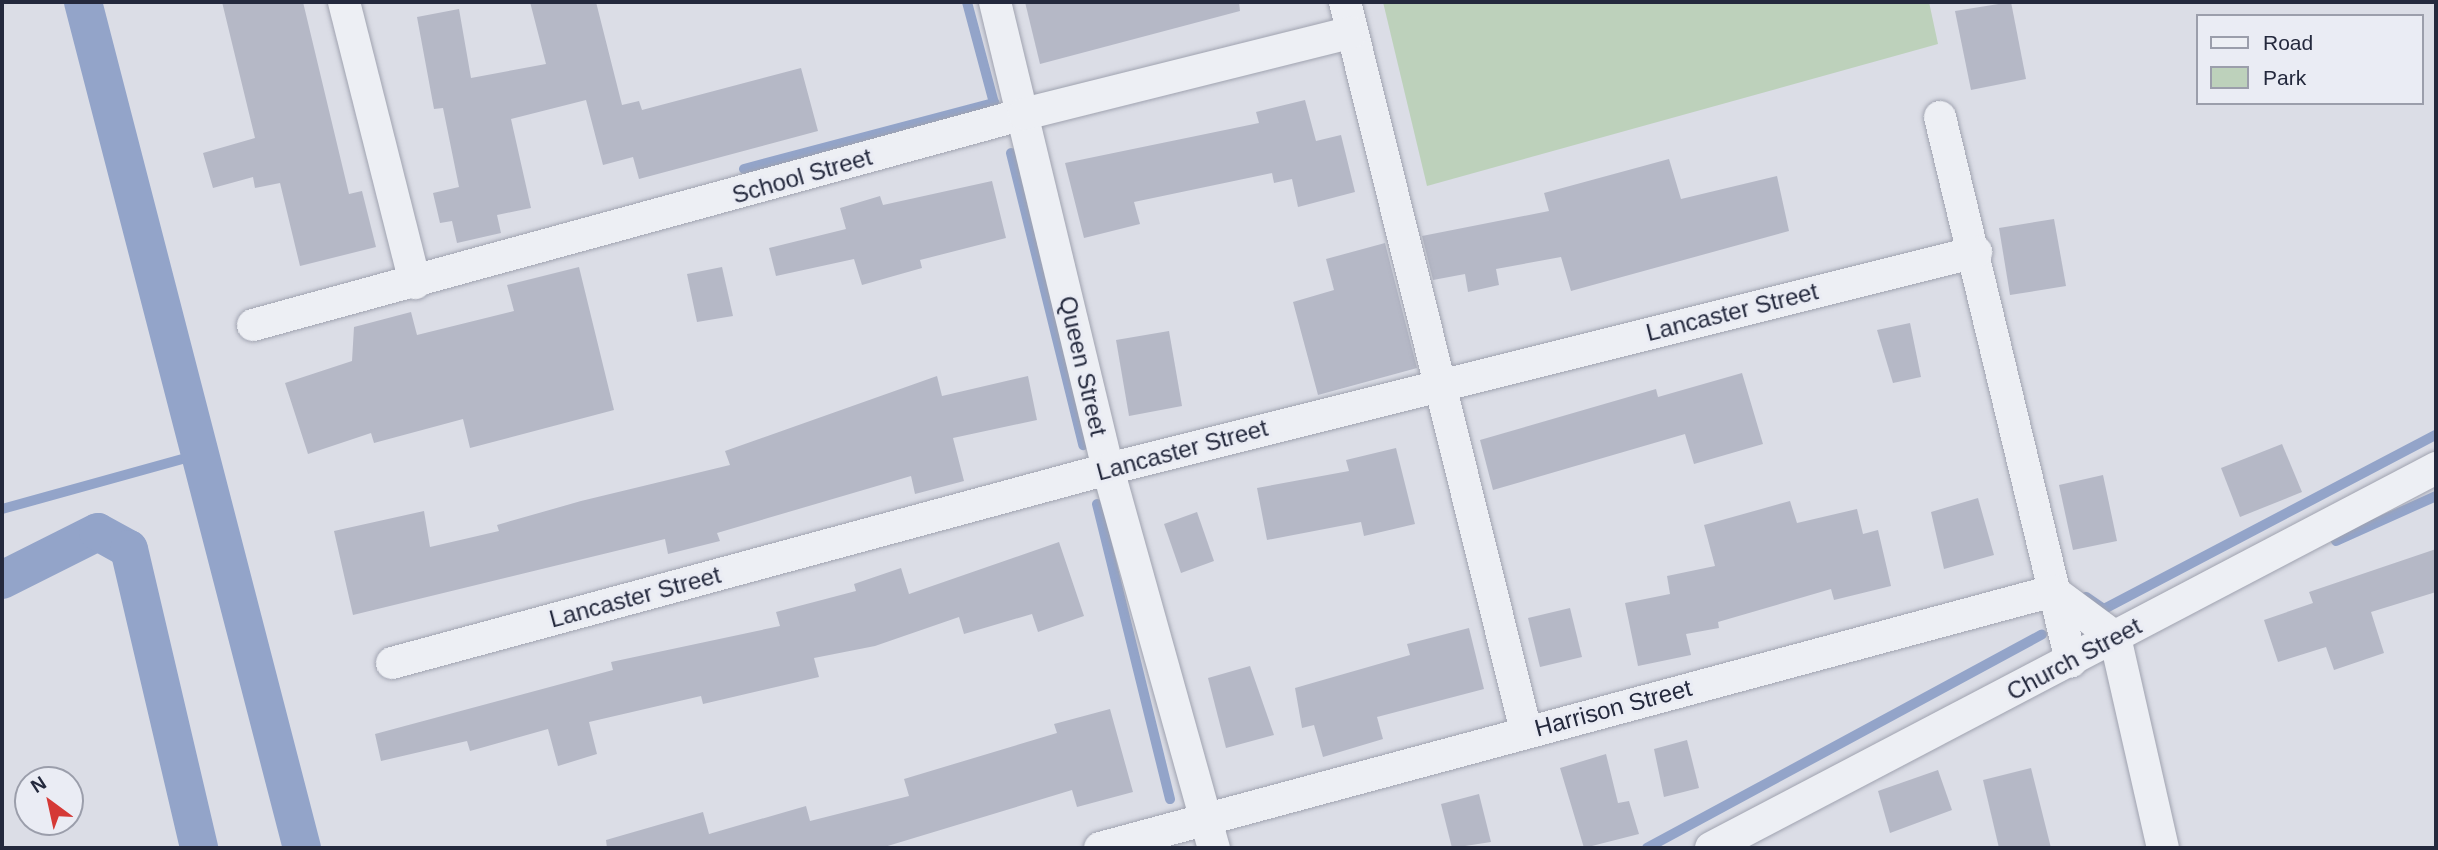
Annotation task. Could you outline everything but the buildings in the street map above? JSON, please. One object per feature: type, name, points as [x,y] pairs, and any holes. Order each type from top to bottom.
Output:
[{"type":"street","points":[[344,2],[415,283]]},
{"type":"street","name":"Queen Street","points":[[995,2],[1108,469],[1211,834]]},
{"type":"street","points":[[1345,2],[1443,383],[1526,731]]},
{"type":"street","name":"School Street","points":[[253,325],[415,283],[1024,114],[1352,32]]},
{"type":"street","points":[[1940,117],[1976,252],[2071,661]]},
{"type":"street","name":"Lancaster Street","points":[[392,663],[1108,469],[1443,383],[1976,252]]},
{"type":"street","name":"Church Street","points":[[1711,848],[2436,468]]},
{"type":"street","points":[[2053,591],[2115,637],[2163,848]]},
{"type":"street","name":"Harrison Street","points":[[1100,848],[1211,834],[1526,731],[2053,591]]},
{"type":"green space","points":[[1383,2],[1929,2],[1938,44],[1427,186]]},
{"type":"waterway","points":[[83,2],[302,848]]},
{"type":"waterway","points":[[744,169],[994,103],[967,2]]},
{"type":"waterway","points":[[1011,153],[1083,445]]},
{"type":"waterway","points":[[2086,597],[2104,609],[2436,435]]},
{"type":"waterway","points":[[2,509],[200,454]]},
{"type":"waterway","points":[[2336,541],[2436,496]]},
{"type":"waterway","points":[[1097,504],[1170,799]]},
{"type":"waterway","points":[[2,580],[98,532],[129,549],[199,848]]},
{"type":"waterway","points":[[1647,848],[2042,634]]}]
